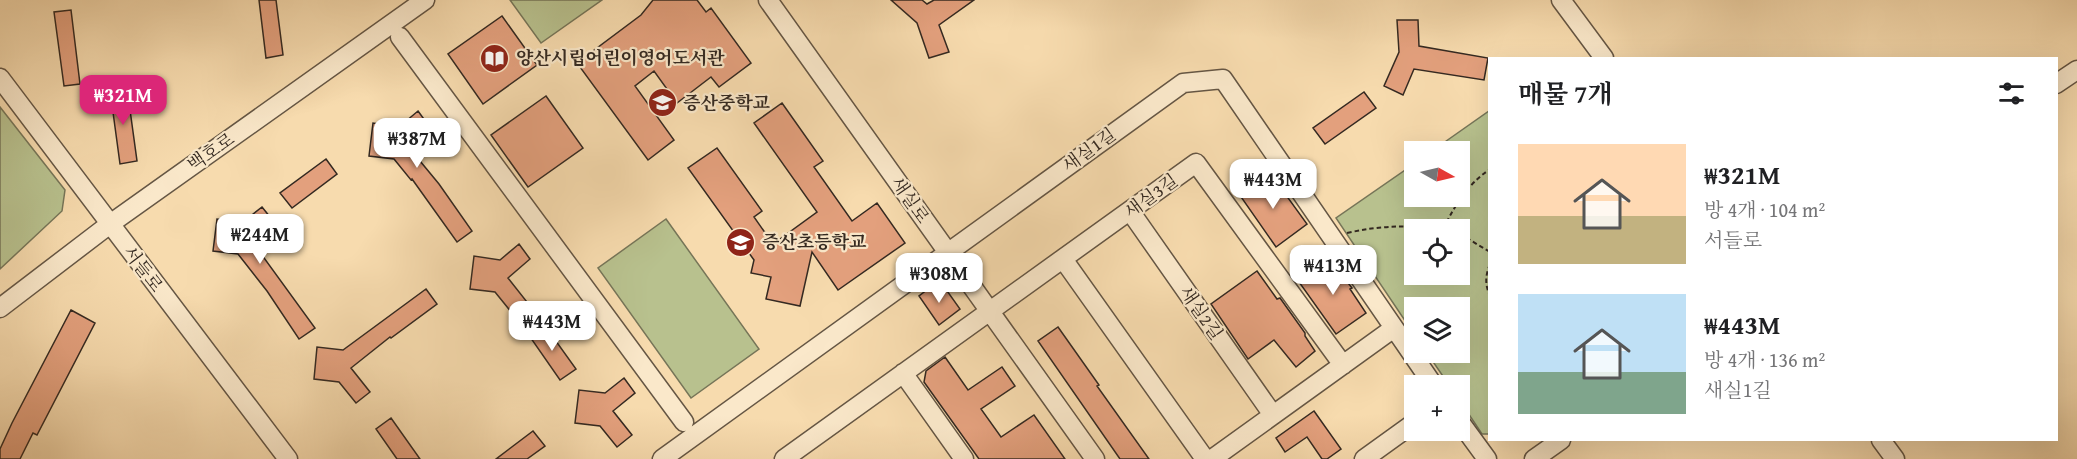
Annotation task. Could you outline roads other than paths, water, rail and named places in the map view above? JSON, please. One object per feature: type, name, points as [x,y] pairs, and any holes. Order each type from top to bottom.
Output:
[{"type":"street","name":"백호로","points":[[0,308],[110,224],[425,0]]},
{"type":"street","name":"새실로","points":[[768,0],[1095,459]]},
{"type":"street","points":[[1561,0],[1603,57]]},
{"type":"street","points":[[400,37],[684,422]]},
{"type":"street","points":[[2058,83],[2077,70]]},
{"type":"street","name":"서들로","points":[[0,78],[288,459]]},
{"type":"street","name":"새실1길","points":[[662,459],[1183,83],[1223,79],[1404,341]]},
{"type":"street","name":"새실3길","points":[[784,459],[1196,163],[1343,365]]},
{"type":"street","name":"새실2길","points":[[1130,212],[1273,415]]},
{"type":"street","points":[[1063,259],[1205,459]]},
{"type":"street","points":[[1212,459],[1394,328]]},
{"type":"street","points":[[903,373],[964,459]]},
{"type":"street","points":[[1364,459],[1404,430]]},
{"type":"street","points":[[1470,436],[1487,459]]},
{"type":"street","points":[[1534,459],[1560,441]]},
{"type":"street","points":[[1882,441],[1895,459]]},
{"type":"place","name":"양산시립어린이영어도서관","points":[[495,58]]},
{"type":"place","name":"증산중학교","points":[[662,103]]},
{"type":"place","name":"증산초등학교","points":[[741,242]]}]
